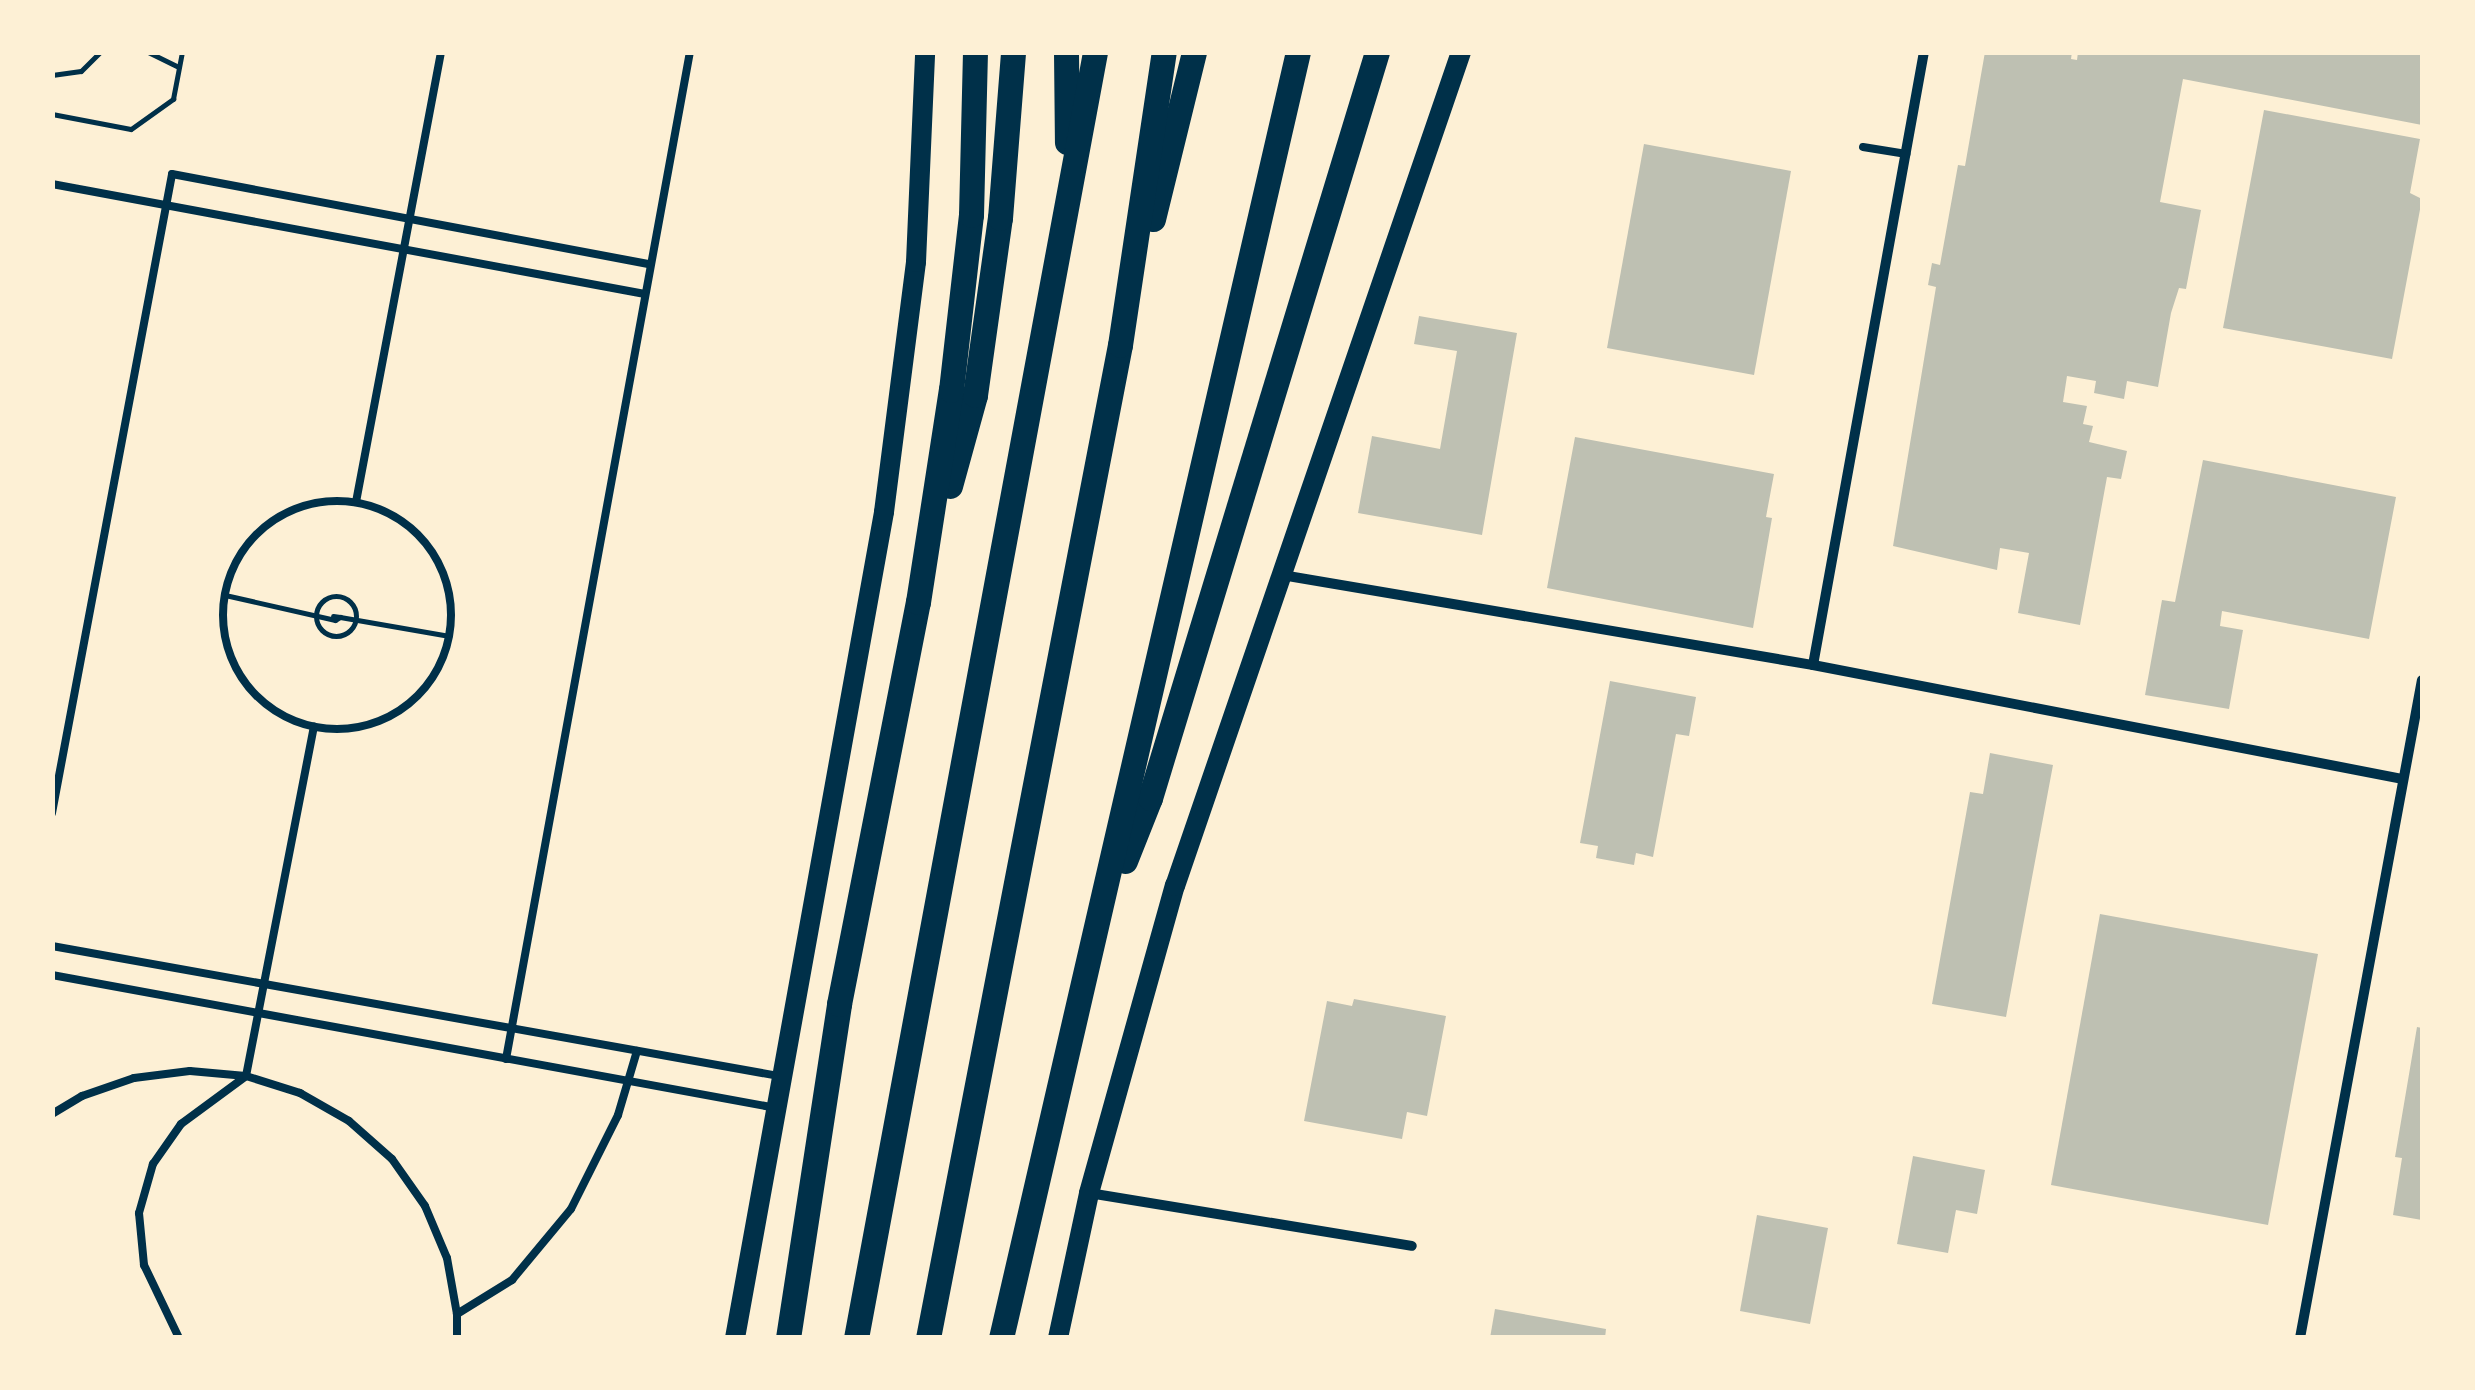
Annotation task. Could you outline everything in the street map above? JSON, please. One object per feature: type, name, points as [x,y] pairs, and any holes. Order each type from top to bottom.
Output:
[{"type":"highway","points":[[963,392],[975,52]]},
{"type":"highway","points":[[788,1338],[839,1004],[918,602],[1000,218],[1012,52]]},
{"type":"highway","points":[[1066,52],[1067,205]]},
{"type":"highway","points":[[856,1338],[1094,52]]},
{"type":"highway","points":[[928,1338],[1120,344],[1164,52]]},
{"type":"highway","points":[[1120,344],[1194,52]]},
{"type":"highway","points":[[1000,1338],[1298,52]]},
{"type":"highway","points":[[1091,950],[1150,798],[1377,52]]},
{"type":"main road","points":[[735,1338],[884,512],[916,262],[924,52]]},
{"type":"main road","points":[[1058,1338],[1088,1194],[1175,886],[1461,52]]},
{"type":"street","points":[[1813,664],[1924,52]]},
{"type":"street","points":[[1280,575],[1813,664],[2403,779]]},
{"type":"street","points":[[2300,1338],[2422,680]]},
{"type":"street","points":[[1088,1194],[1412,1246]]},
{"type":"lane","points":[[356,502],[441,52]]},
{"type":"lane","points":[[506,1058],[690,52]]},
{"type":"lane","points":[[1863,147],[1906,154]]},
{"type":"lane","points":[[52,814],[172,174],[650,264]]},
{"type":"lane","points":[[52,184],[645,294]]},
{"type":"lane","points":[[356,502],[390,514],[419,536],[440,566],[450,600],[450,636],[437,670],[415,699],[385,719],[350,728],[314,727],[277,713],[247,687],[228,653],[222,614],[225,595],[229,575],[249,541],[279,516],[316,503],[356,502]]},
{"type":"lane","points":[[179,1338],[144,1265],[138,1213],[152,1164],[181,1124],[246,1076],[314,727]]},
{"type":"lane","points":[[52,946],[784,1077]]},
{"type":"lane","points":[[52,975],[778,1109]]},
{"type":"lane","points":[[458,1314],[512,1280],[571,1210],[631,1082],[636,1051]]},
{"type":"lane","points":[[52,1114],[82,1096],[134,1078],[190,1071],[246,1076],[300,1093],[333,1112],[392,1159],[425,1206],[440,1241],[458,1314],[456,1338]]},
{"type":"path","points":[[52,75],[81,71],[100,52]]},
{"type":"path","points":[[148,52],[179,67]]},
{"type":"path","points":[[52,114],[131,128],[173,99],[182,52]]},
{"type":"path","points":[[225,595],[450,636]]},
{"type":"path","points":[[326,598],[344,598],[356,611],[356,620],[348,633],[333,636],[320,628],[316,613],[326,598]]},
{"type":"building","points":[[1985,52],[2072,52],[2071,59],[2077,60],[2078,52],[2422,52],[2422,125],[2183,79],[2160,202],[2201,210],[2186,289],[2179,288],[2171,313],[2158,387],[2127,381],[2124,399],[2094,393],[2096,381],[2067,376],[2063,402],[2087,406],[2083,424],[2093,426],[2089,442],[2127,451],[2121,479],[2107,477],[2080,625],[2018,613],[2029,553],[2000,548],[1997,570],[1893,546],[1936,287],[1928,285],[1932,263],[1940,265],[1958,165],[1965,166]]},
{"type":"building","points":[[2264,110],[2420,139],[2410,193],[2422,199],[2392,359],[2223,328]]},
{"type":"building","points":[[1644,144],[1791,171],[1754,375],[1607,348]]},
{"type":"building","points":[[1419,316],[1517,333],[1482,535],[1358,513],[1372,436],[1440,449],[1457,351],[1414,344]]},
{"type":"building","points":[[1575,437],[1774,474],[1766,517],[1772,518],[1753,628],[1547,588]]},
{"type":"building","points":[[2203,460],[2396,497],[2369,639],[2222,611],[2220,626],[2243,630],[2229,709],[2145,695],[2162,600],[2175,602]]},
{"type":"building","points":[[1610,681],[1696,697],[1689,736],[1676,734],[1653,857],[1636,853],[1634,865],[1596,858],[1598,846],[1580,843]]},
{"type":"building","points":[[1990,753],[2053,765],[2006,1017],[1932,1004],[1970,792],[1983,794]]},
{"type":"building","points":[[2100,914],[2318,954],[2268,1225],[2051,1185]]},
{"type":"building","points":[[1354,999],[1446,1016],[1427,1116],[1407,1112],[1402,1139],[1304,1121],[1327,1001],[1352,1006]]},
{"type":"building","points":[[2417,1027],[2422,1028],[2422,1220],[2393,1215],[2402,1158],[2395,1157]]},
{"type":"building","points":[[1913,1156],[1985,1170],[1977,1214],[1956,1210],[1948,1253],[1897,1244]]},
{"type":"building","points":[[1757,1215],[1828,1228],[1810,1324],[1740,1311]]},
{"type":"building","points":[[1495,1309],[1606,1329],[1605,1338],[1490,1338]]}]
